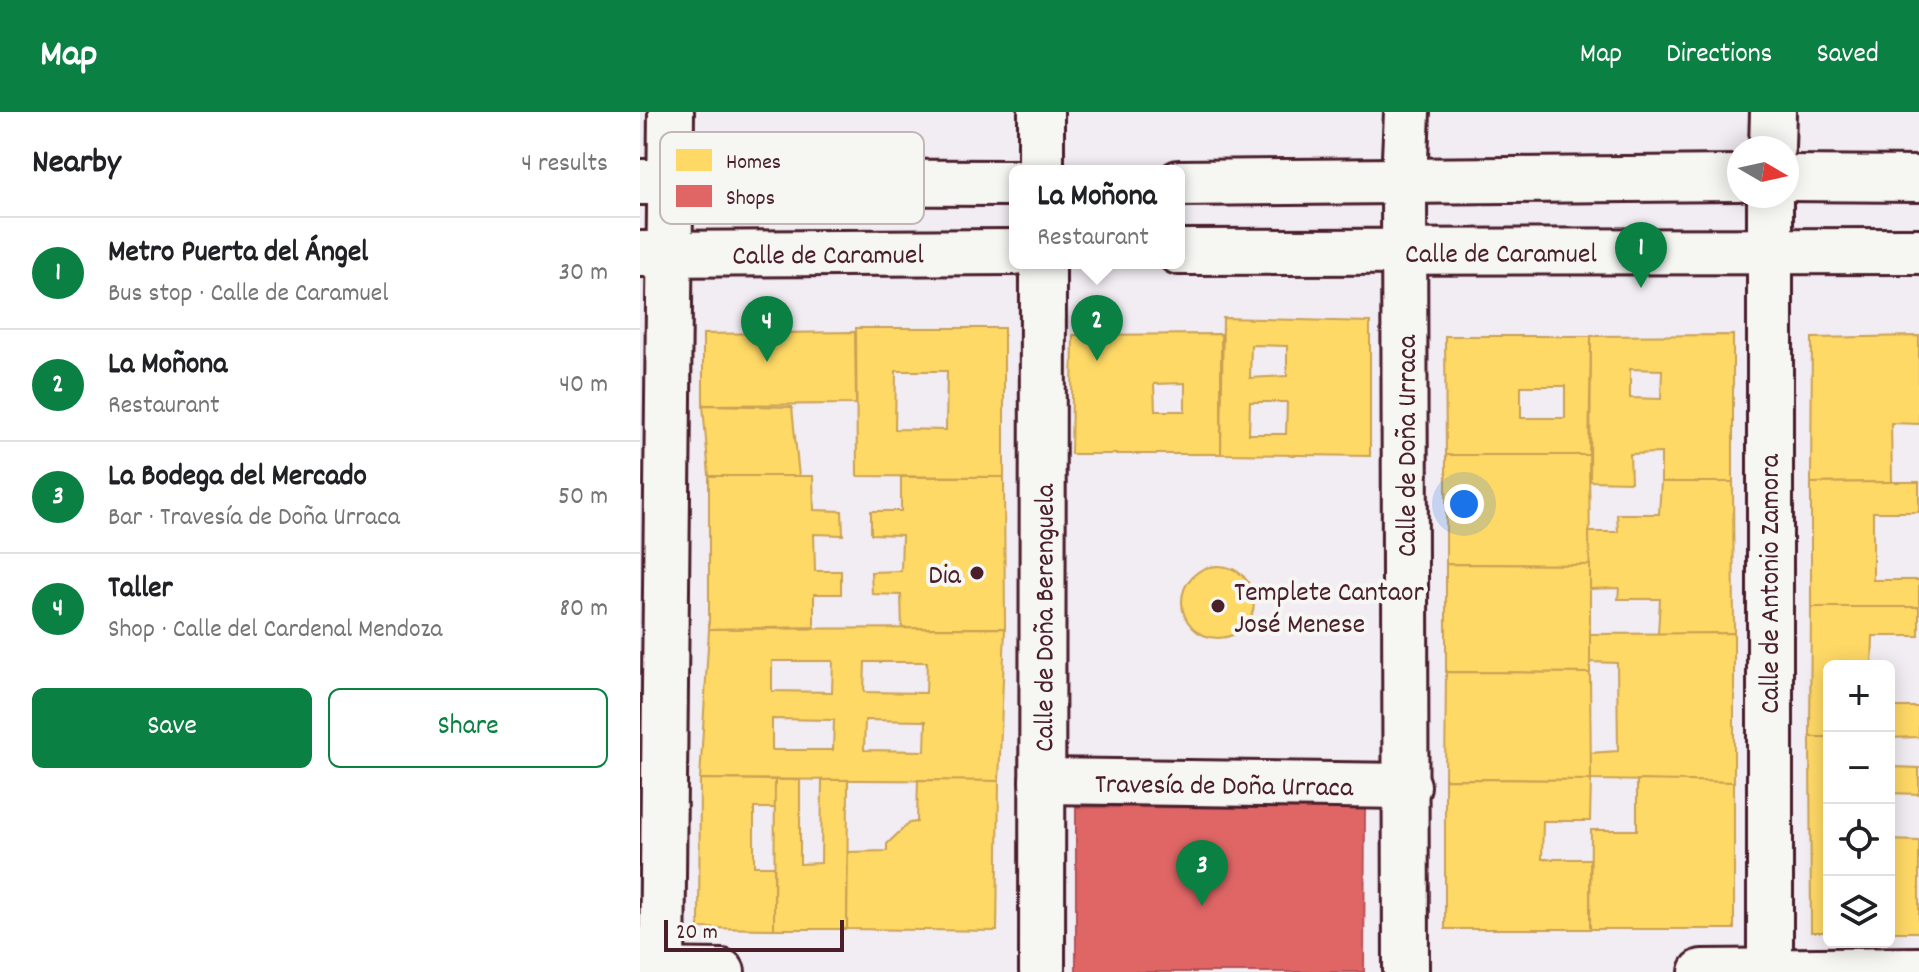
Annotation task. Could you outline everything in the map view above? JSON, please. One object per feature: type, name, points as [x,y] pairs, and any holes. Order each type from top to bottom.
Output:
[{"type":"street","points":[[666,132],[671,112]]},
{"type":"street","points":[[1041,112],[1041,165]]},
{"type":"street","name":"Calle de Doña Urraca","points":[[1406,972],[1408,786],[1404,181],[1407,112]]},
{"type":"street","points":[[1772,136],[1773,112]]},
{"type":"street","points":[[660,160],[655,182],[654,254],[655,971],[722,972]]},
{"type":"street","points":[[1185,183],[1727,178]]},
{"type":"street","points":[[1799,178],[1919,179]]},
{"type":"street","points":[[924,183],[1009,183]]},
{"type":"street","name":"Calle de Antonio Zamora","points":[[1770,208],[1770,971]]},
{"type":"street","name":"Calle de Caramuel","points":[[1185,252],[1919,251]]},
{"type":"street","name":"Calle de Caramuel","points":[[654,254],[1009,252]]},
{"type":"street","name":"Calle de Doña Berenguela","points":[[1042,972],[1043,269]]},
{"type":"street","name":"Travesía de Doña Urraca","points":[[1042,781],[1408,786]]},
{"type":"street","points":[[1702,972],[1919,970]]},
{"type":"building: Homes","points":[[1223,318],[1370,322],[1370,456],[1221,454]],"holes":[[[1251,345],[1287,346],[1287,376],[1250,378]],[[1250,402],[1287,402],[1286,434],[1249,434]]]},
{"type":"building: Homes","points":[[856,328],[1004,328],[1004,477],[857,476]],"holes":[[[896,371],[947,371],[946,430],[895,429]]]},
{"type":"building: Homes","points":[[855,332],[856,404],[703,405],[703,334]]},
{"type":"building: Homes","points":[[1221,334],[1221,454],[1071,454],[1073,335]],"holes":[[[1185,383],[1185,411],[1155,411],[1154,384]]]},
{"type":"building: Homes","points":[[1733,335],[1733,482],[1661,482],[1661,453],[1630,454],[1631,482],[1590,481],[1591,336]],"holes":[[[1630,369],[1662,370],[1661,399],[1630,398]]]},
{"type":"building: Homes","points":[[1445,336],[1591,336],[1589,455],[1446,455]],"holes":[[[1521,386],[1565,386],[1565,418],[1521,418]]]},
{"type":"building: Homes","points":[[1919,336],[1919,424],[1891,423],[1892,482],[1811,483],[1812,338]]},
{"type":"building: Homes","points":[[703,405],[792,407],[799,477],[709,476]]},
{"type":"building: Homes","points":[[1446,455],[1589,455],[1590,565],[1446,564]]},
{"type":"building: Homes","points":[[709,476],[813,476],[814,510],[842,511],[843,535],[814,534],[815,571],[841,571],[841,594],[814,594],[814,627],[709,629]]},
{"type":"building: Homes","points":[[901,477],[1004,477],[1005,628],[902,628],[901,595],[872,594],[871,572],[901,571],[902,535],[871,534],[871,511],[901,511]]},
{"type":"building: Homes","points":[[1661,482],[1733,482],[1734,633],[1658,634],[1660,599],[1618,599],[1619,588],[1590,589],[1589,532],[1618,532],[1617,514],[1659,514]]},
{"type":"building: Homes","points":[[1919,482],[1919,512],[1873,512],[1873,580],[1919,580],[1919,607],[1811,607],[1811,483]]},
{"type":"building: Homes","points":[[1446,564],[1590,565],[1590,673],[1446,672]]},
{"type":"building: Homes","name":"Templete Cantaor José Menese","points":[[1218,566],[1238,572],[1248,582],[1254,602],[1248,622],[1238,632],[1218,638],[1198,632],[1188,622],[1182,602],[1188,582],[1198,572]]},
{"type":"building: Homes","points":[[1811,607],[1919,607],[1919,636],[1873,636],[1872,660],[1823,660],[1823,737],[1810,737]]},
{"type":"building: Homes","points":[[1005,628],[999,781],[700,779],[709,629]],"holes":[[[772,661],[833,661],[832,692],[772,691]],[[865,662],[927,662],[926,693],[864,692]],[[772,719],[834,720],[833,750],[772,750]],[[865,720],[926,721],[925,751],[864,750]]]},
{"type":"building: Homes","points":[[1734,633],[1734,782],[1591,780],[1590,753],[1618,751],[1617,663],[1590,662],[1590,634]]},
{"type":"building: Homes","points":[[1446,672],[1590,673],[1591,780],[1445,779]]},
{"type":"building: Homes","points":[[1895,707],[1919,707],[1919,737],[1895,738]]},
{"type":"building: Homes","points":[[1810,737],[1823,737],[1823,932],[1811,932]]},
{"type":"building: Homes","points":[[1895,767],[1919,768],[1919,794],[1895,793]]},
{"type":"building: Homes","points":[[700,779],[775,780],[775,808],[754,808],[754,866],[774,866],[774,929],[699,928]]},
{"type":"building: Homes","points":[[1445,779],[1591,780],[1590,821],[1543,821],[1542,859],[1590,859],[1590,929],[1445,929]]},
{"type":"building: Homes","points":[[775,780],[800,780],[800,864],[821,863],[822,780],[848,780],[847,929],[774,929]]},
{"type":"building: Homes","points":[[918,780],[999,781],[997,931],[847,929],[848,852],[887,851],[887,844],[909,823],[917,822]]},
{"type":"building: Homes","points":[[1637,780],[1734,782],[1734,929],[1590,929],[1591,830],[1637,830]]},
{"type":"building: Homes","points":[[1895,840],[1919,841],[1919,932],[1895,932]]},
{"type":"building: Shops","points":[[1076,807],[1365,808],[1364,972],[1076,972]]},
{"type":"place","name":"Metro Puerta del Ángel","points":[[1641,288]]},
{"type":"place","name":"La Moñona","points":[[1097,361]]},
{"type":"place","name":"Taller","points":[[767,362]]},
{"type":"place","name":"Dia","points":[[977,573]]},
{"type":"place","name":"Templete Cantaor José Menese","points":[[1218,606]]},
{"type":"place","name":"La Bodega del Mercado","points":[[1202,906]]}]
